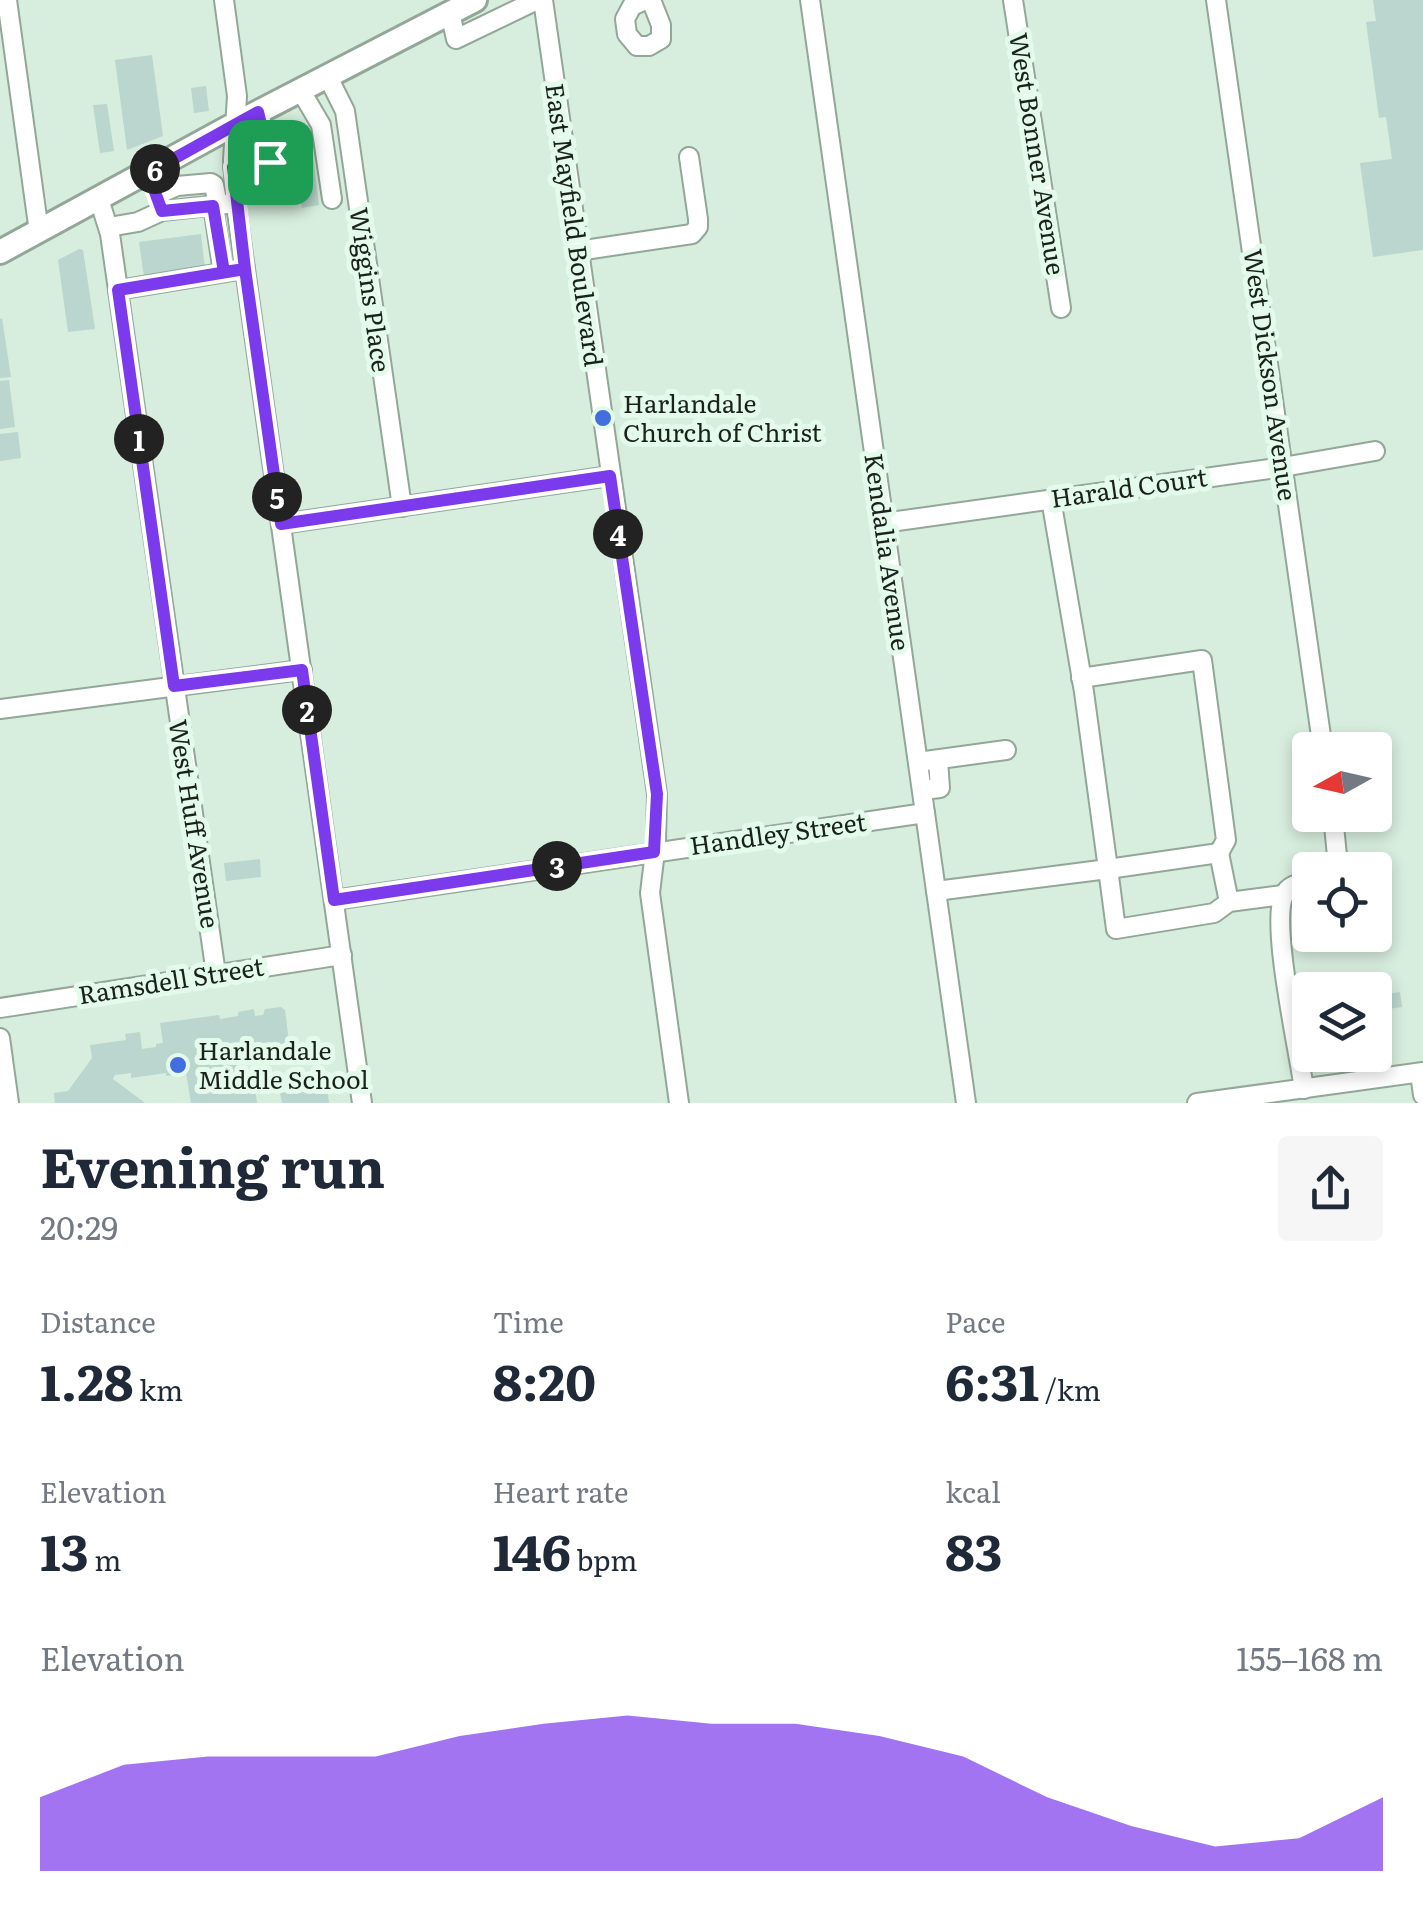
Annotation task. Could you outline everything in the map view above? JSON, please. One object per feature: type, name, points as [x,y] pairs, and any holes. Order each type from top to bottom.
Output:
[{"type":"main road","points":[[0,252],[99,199],[156,193],[235,124],[475,0]]},
{"type":"street","points":[[7,0],[38,232]]},
{"type":"street","points":[[224,0],[237,96],[233,167],[222,204],[224,272]]},
{"type":"street","points":[[450,13],[456,39],[540,0]]},
{"type":"street","name":"East Mayfield Boulevard","points":[[540,0],[657,794],[650,893],[679,1103]]},
{"type":"street","name":"Kendalia Avenue","points":[[810,0],[966,1103]]},
{"type":"street","name":"West Bonner Avenue","points":[[1013,0],[1061,308]]},
{"type":"street","name":"West Dickson Avenue","points":[[1216,0],[1320,732]]},
{"type":"street","name":"Wiggins Place","points":[[328,77],[344,110],[402,507]]},
{"type":"street","points":[[300,91],[320,125],[332,199]]},
{"type":"street","points":[[258,112],[274,185]]},
{"type":"street","points":[[324,145],[349,141]]},
{"type":"street","points":[[578,250],[692,234],[698,228],[698,218],[689,157]]},
{"type":"street","points":[[233,167],[270,162]]},
{"type":"street","points":[[109,227],[138,222],[156,193],[222,204]]},
{"type":"street","name":"West Huff Avenue","points":[[99,199],[109,227],[173,627],[174,686],[216,974]]},
{"type":"street","points":[[222,204],[245,269],[362,1103]]},
{"type":"street","points":[[118,290],[245,269]]},
{"type":"street","name":"Harald Court","points":[[883,523],[1375,451]]},
{"type":"street","points":[[281,524],[610,476]]},
{"type":"street","points":[[1051,499],[1116,929],[1214,913],[1229,902],[1284,895]]},
{"type":"street","points":[[1081,678],[1202,660],[1226,840],[1219,853],[1229,902]]},
{"type":"street","points":[[0,710],[174,686],[245,669],[302,670]]},
{"type":"street","points":[[918,762],[1006,750]]},
{"type":"street","points":[[922,790],[940,788],[938,760]]},
{"type":"street","name":"Handley Street","points":[[334,900],[925,813]]},
{"type":"street","points":[[936,891],[1219,853]]},
{"type":"street","points":[[1292,886],[1284,895],[1280,923],[1315,1093]]},
{"type":"street","name":"Ramsdell Street","points":[[0,1008],[342,955]]},
{"type":"street","points":[[0,1038],[9,1103]]},
{"type":"street","points":[[1196,1103],[1315,1093],[1421,1072],[1423,1095]]},
{"type":"building","points":[[1373,0],[1423,0],[1423,250],[1373,257],[1360,163],[1392,159],[1386,117],[1379,118],[1366,22],[1376,21]]},
{"type":"building","points":[[152,55],[163,136],[127,150],[115,60]]},
{"type":"building","points":[[206,86],[209,111],[194,113],[191,88]]},
{"type":"building","points":[[107,104],[114,151],[100,153],[93,105]]},
{"type":"building","points":[[309,125],[319,205],[302,208],[287,128]]},
{"type":"building","points":[[201,234],[205,269],[144,277],[139,242]]},
{"type":"building","points":[[83,250],[95,329],[68,332],[58,260]]},
{"type":"building","points":[[0,319],[11,377],[0,378]]},
{"type":"building","points":[[9,380],[15,427],[0,429],[0,381]]},
{"type":"building","points":[[18,432],[21,458],[0,461],[0,434]]},
{"type":"building","points":[[260,859],[261,877],[226,881],[224,863]]},
{"type":"building","points":[[1400,992],[1402,1007],[1392,1008],[1392,993]]},
{"type":"building","points":[[254,1009],[255,1016],[263,1015],[265,1009],[285,1010],[290,1050],[244,1059],[248,1088],[255,1087],[257,1103],[191,1103],[186,1073],[131,1078],[131,1073],[115,1075],[113,1079],[145,1103],[55,1103],[54,1093],[68,1091],[92,1058],[90,1045],[126,1040],[125,1034],[140,1032],[142,1049],[156,1047],[163,1043],[160,1023],[219,1015],[220,1019]]},
{"type":"building","points":[[327,1087],[329,1103],[282,1103],[280,1093]]},
{"type":"place","name":"Harlandale Church of Christ","points":[[603,418]]},
{"type":"place","name":"Harlandale Middle School","points":[[178,1065]]},
{"type":"route","points":[[270,162],[233,167],[245,269],[118,290],[174,686],[302,670],[334,900],[654,852],[657,794],[610,476],[281,524],[245,269],[224,272],[213,206],[162,211],[148,173],[258,112],[270,162]]}]
